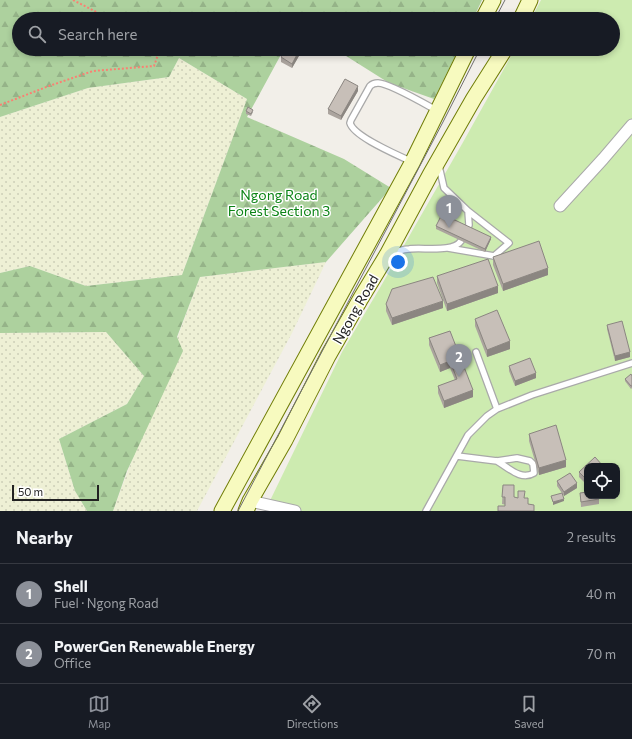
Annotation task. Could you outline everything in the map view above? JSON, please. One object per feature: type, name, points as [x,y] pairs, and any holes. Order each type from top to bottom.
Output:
[{"type":"main road","points":[[487,12],[493,0]]},
{"type":"main road","points":[[524,12],[530,0]]},
{"type":"main road","name":"Ngong Road","points":[[222,511],[412,163],[465,56]]},
{"type":"main road","name":"Ngong Road","points":[[248,506],[285,440],[360,298],[387,255],[474,98],[501,56]]},
{"type":"street","points":[[560,206],[603,159],[632,124]]},
{"type":"street","points":[[248,506],[295,511]]},
{"type":"lane","points":[[412,163],[367,140],[355,132],[350,123],[351,120],[370,86],[373,83],[379,82],[438,111]]},
{"type":"lane","points":[[387,255],[408,248],[448,248],[494,256],[509,243],[468,211],[444,188],[438,162]]},
{"type":"lane","points":[[468,211],[468,228]]},
{"type":"lane","points":[[448,248],[460,243],[461,240]]},
{"type":"lane","points":[[476,352],[497,409]]},
{"type":"lane","points":[[426,511],[468,435],[487,416],[497,409],[532,395],[632,363]]},
{"type":"lane","points":[[457,456],[497,461],[517,458],[530,461],[533,464],[534,473],[524,476],[519,475],[497,461]]},
{"type":"path","points":[[73,0],[96,12]]},
{"type":"path","points":[[0,104],[93,72],[154,66],[158,56]]},
{"type":"green space","name":"Ngong Road Forest Section 3","points":[[0,0],[482,0],[476,12],[12,12],[12,56],[280,56],[247,117],[344,159],[391,188],[326,262],[200,277],[177,337],[183,351],[127,471],[113,511],[87,511],[75,491],[59,439],[127,404],[144,376],[106,332],[0,333],[0,273],[30,266],[86,286],[182,275],[247,99],[179,58],[169,77],[88,88],[0,117]]},
{"type":"green space","points":[[541,0],[632,0],[632,511],[265,511],[342,352],[511,56],[620,56],[620,12],[535,12]]},
{"type":"green space","points":[[346,56],[456,56],[434,99],[389,83]]},
{"type":"green space","points":[[179,58],[247,99],[182,275],[86,286],[30,266],[0,273],[0,117],[88,88],[169,77]]},
{"type":"green space","points":[[326,262],[292,333],[197,511],[113,511],[200,277]]},
{"type":"green space","points":[[106,332],[144,376],[127,404],[59,439],[75,491],[87,511],[0,511],[0,333]]},
{"type":"building","points":[[282,56],[296,56],[292,64]]},
{"type":"building","points":[[345,79],[358,86],[341,116],[328,109]]},
{"type":"building","points":[[248,107],[253,110],[251,114],[246,111]]},
{"type":"building","points":[[442,214],[491,237],[485,249],[436,226]]},
{"type":"building","points":[[539,241],[548,268],[503,284],[493,257]]},
{"type":"building","points":[[488,259],[498,286],[447,304],[437,276]]},
{"type":"building","points":[[433,277],[443,301],[392,318],[386,304],[392,289]]},
{"type":"building","points":[[497,310],[510,341],[487,350],[475,319]]},
{"type":"building","points":[[622,321],[630,352],[615,356],[607,325]]},
{"type":"building","points":[[450,331],[473,390],[444,401],[438,386],[457,379],[450,361],[440,365],[429,338]]},
{"type":"building","points":[[530,358],[536,373],[515,381],[509,366]]},
{"type":"building","points":[[631,374],[632,376],[632,386],[625,379]]},
{"type":"building","points":[[556,425],[566,460],[539,468],[529,434]]},
{"type":"building","points":[[595,457],[600,463],[589,463]]},
{"type":"building","points":[[584,467],[584,477],[579,472]]},
{"type":"building","points":[[570,473],[577,483],[564,492],[557,481]]},
{"type":"building","points":[[503,485],[514,485],[514,497],[518,498],[518,491],[525,491],[524,498],[528,498],[528,504],[534,505],[534,511],[498,511],[498,506],[505,506],[505,497],[502,497]]},
{"type":"building","points":[[584,492],[584,499],[599,499],[581,502],[580,493]]},
{"type":"building","points":[[562,493],[564,499],[553,502],[551,496]]},
{"type":"tram line","points":[[499,12],[505,0]]},
{"type":"tram line","points":[[238,511],[476,56]]},
{"type":"place","name":"Shell","points":[[449,228]]},
{"type":"place","name":"PowerGen Renewable Energy","points":[[459,377]]}]
